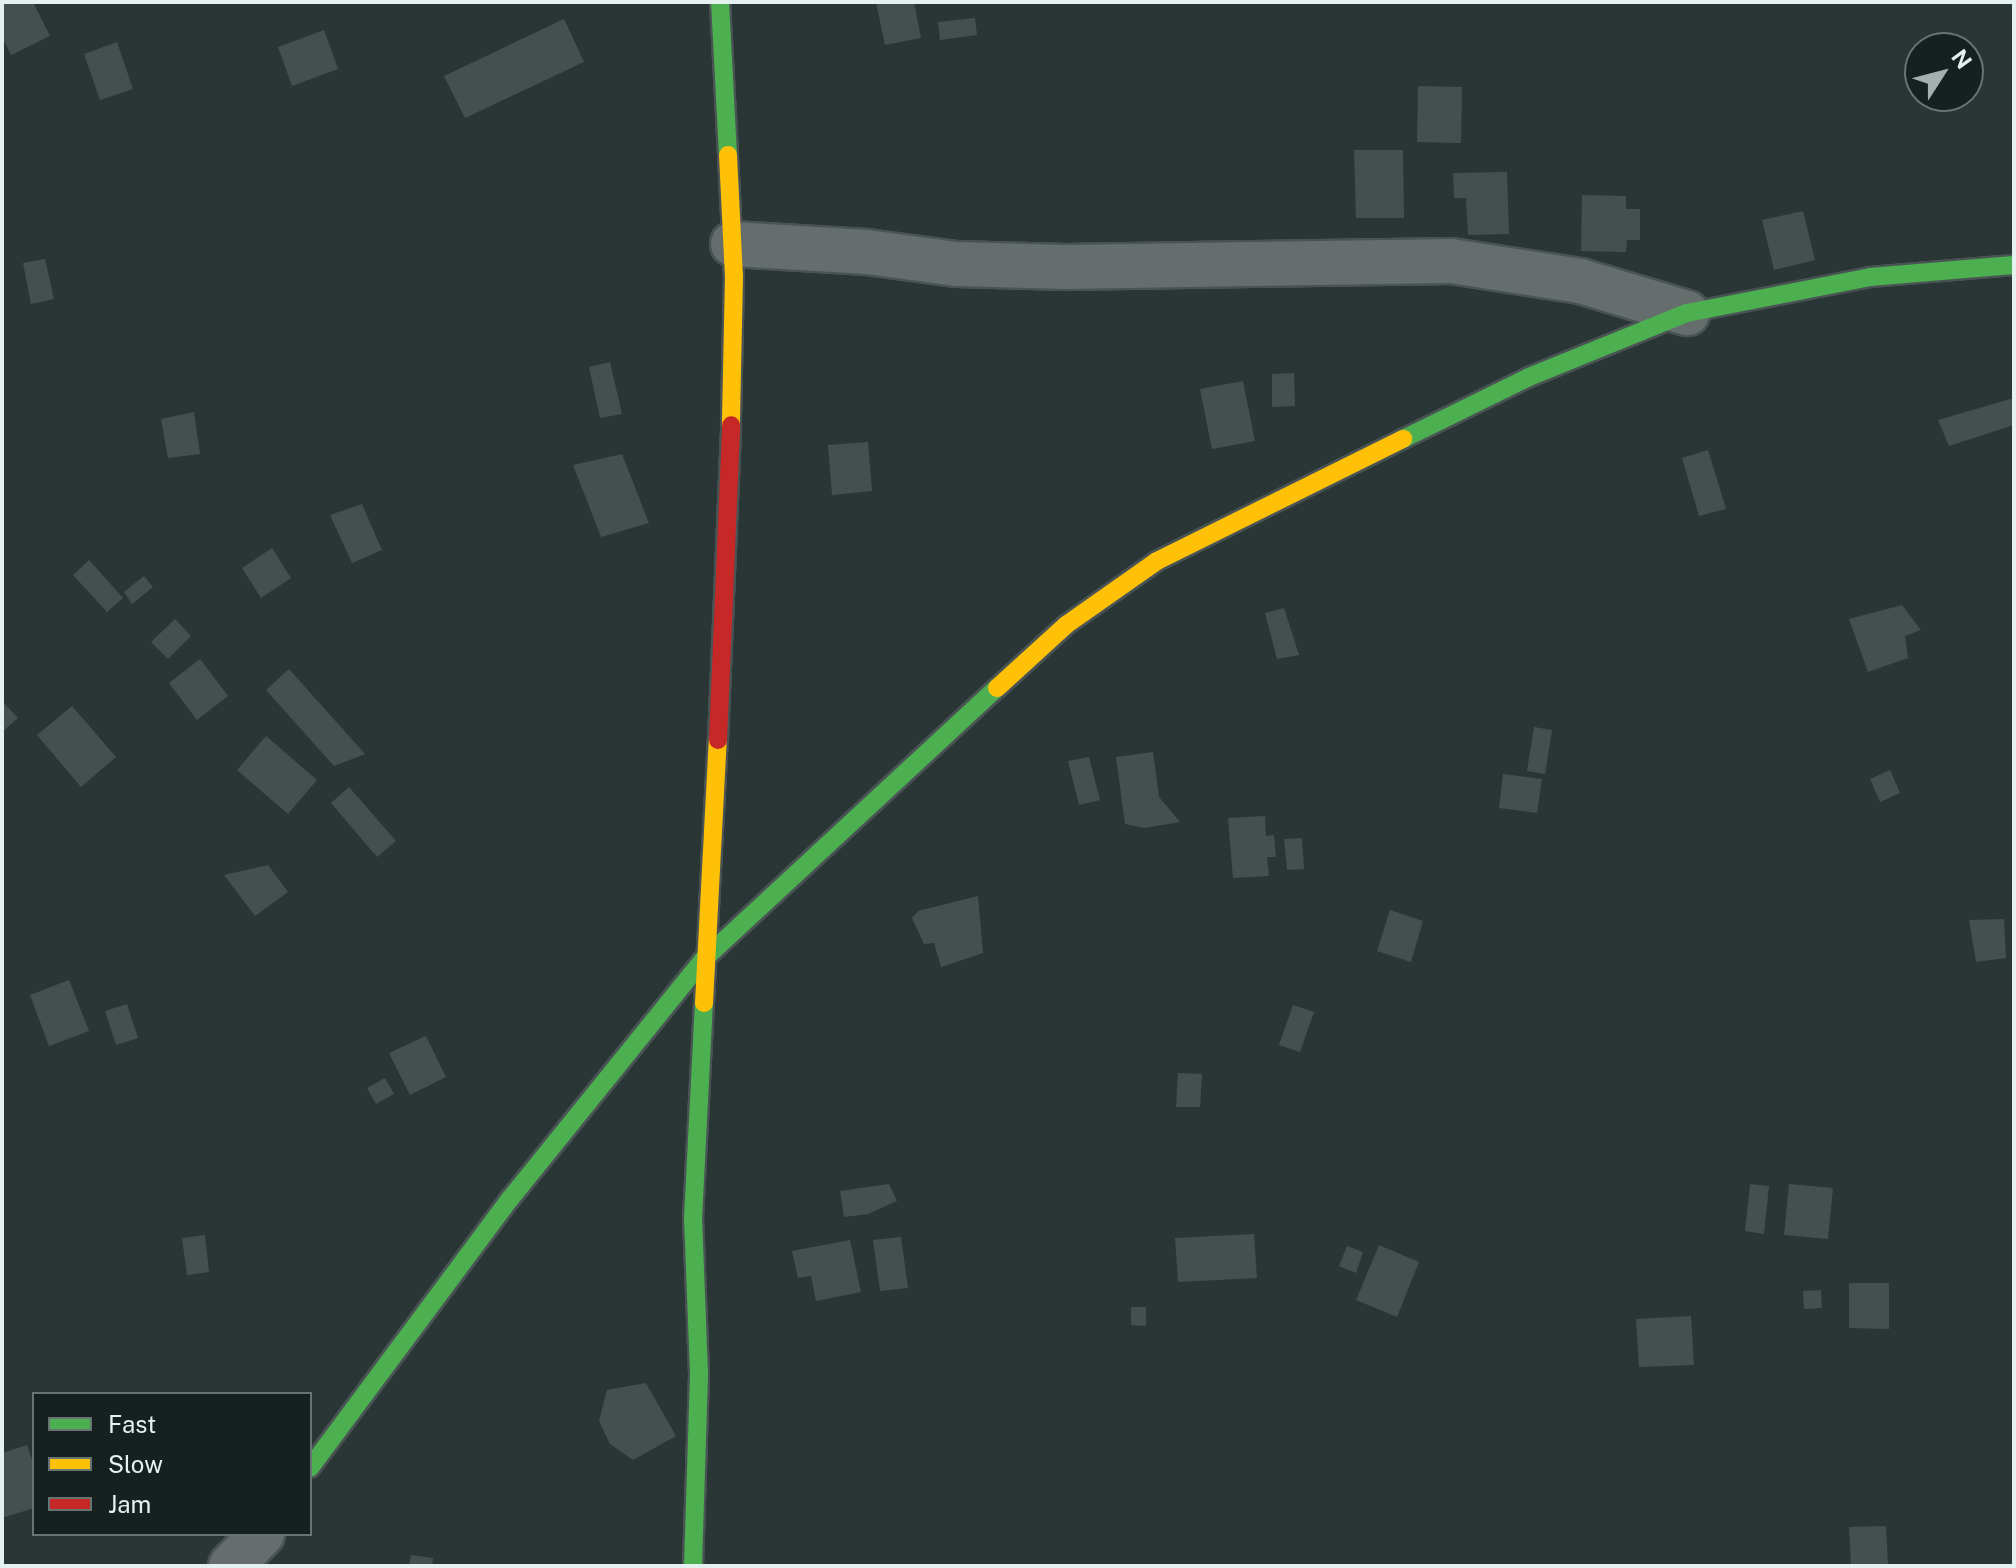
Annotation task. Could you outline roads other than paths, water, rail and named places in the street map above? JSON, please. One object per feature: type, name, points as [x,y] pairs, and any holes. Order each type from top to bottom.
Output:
[{"type":"street","points":[[693,1566],[699,1373],[693,1219],[703,960],[728,558],[733,244],[716,3]]},
{"type":"street","points":[[733,244],[867,252],[956,264],[1066,267],[1451,261],[1580,281],[1687,313]]},
{"type":"street","points":[[312,1465],[510,1199],[703,960],[1066,625],[1157,561],[1529,377],[1687,313],[1870,277],[2014,265]]},
{"type":"street","points":[[231,1566],[260,1536]]}]
